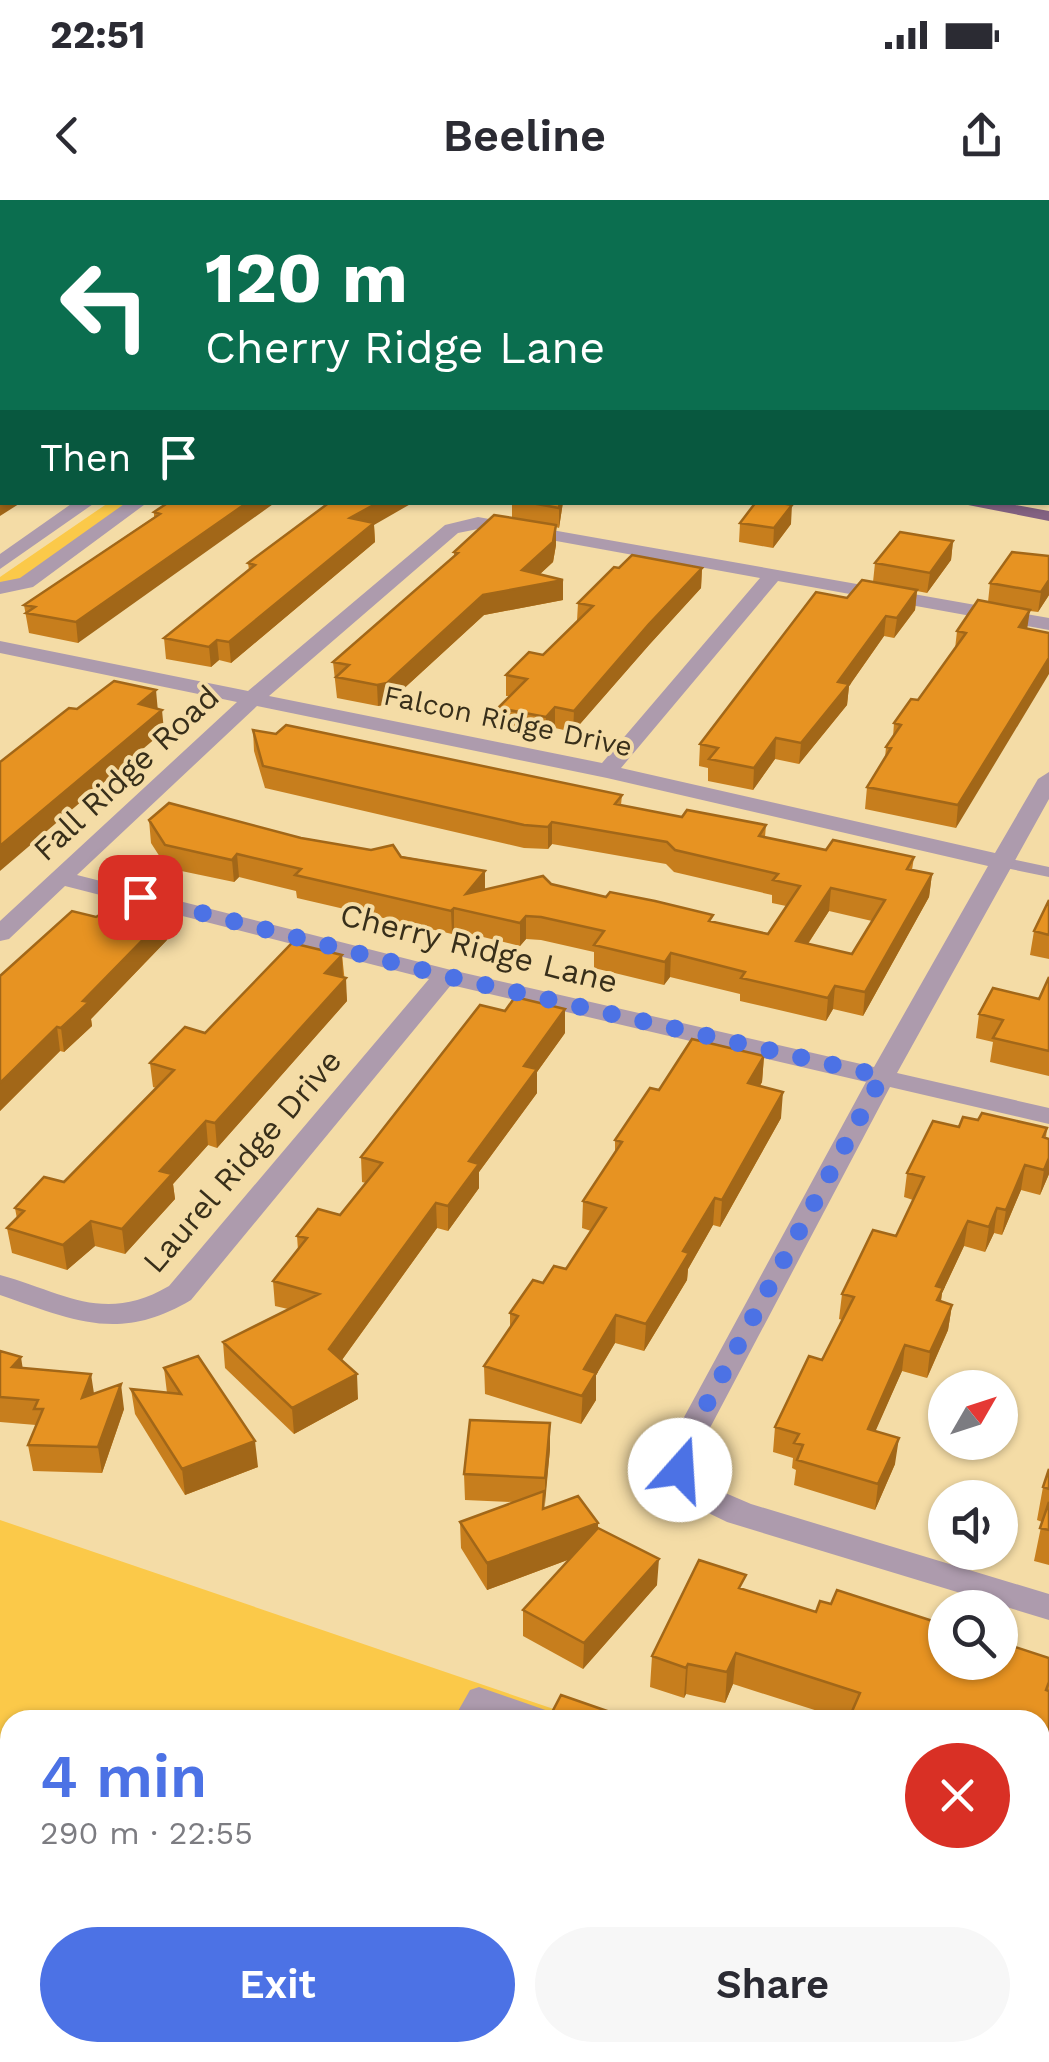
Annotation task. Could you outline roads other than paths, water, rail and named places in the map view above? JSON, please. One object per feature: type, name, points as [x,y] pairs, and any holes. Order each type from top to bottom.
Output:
[{"type":"main road","points":[[981,505],[1049,516]]},
{"type":"street","points":[[0,563],[83,505]]},
{"type":"street","points":[[0,588],[26,583],[135,505]]},
{"type":"street","name":"Fall Ridge Road","points":[[0,934],[252,700],[452,528],[478,524],[506,526],[1049,624]]},
{"type":"street","points":[[607,771],[774,573]]},
{"type":"street","name":"Falcon Ridge Drive","points":[[0,647],[607,771],[1002,862]]},
{"type":"street","points":[[1049,780],[882,1076],[686,1443],[680,1470],[704,1497],[739,1513],[1049,1607]]},
{"type":"street","name":"Cherry Ridge Lane","points":[[63,878],[446,976],[1049,1116]]},
{"type":"street","name":"Laurel Ridge Drive","points":[[0,1285],[125,1320],[156,1310],[180,1293],[446,976]]},
{"type":"lane","points":[[1002,862],[1049,872]]},
{"type":"lane","points":[[472,1710],[479,1697],[516,1710]]}]
